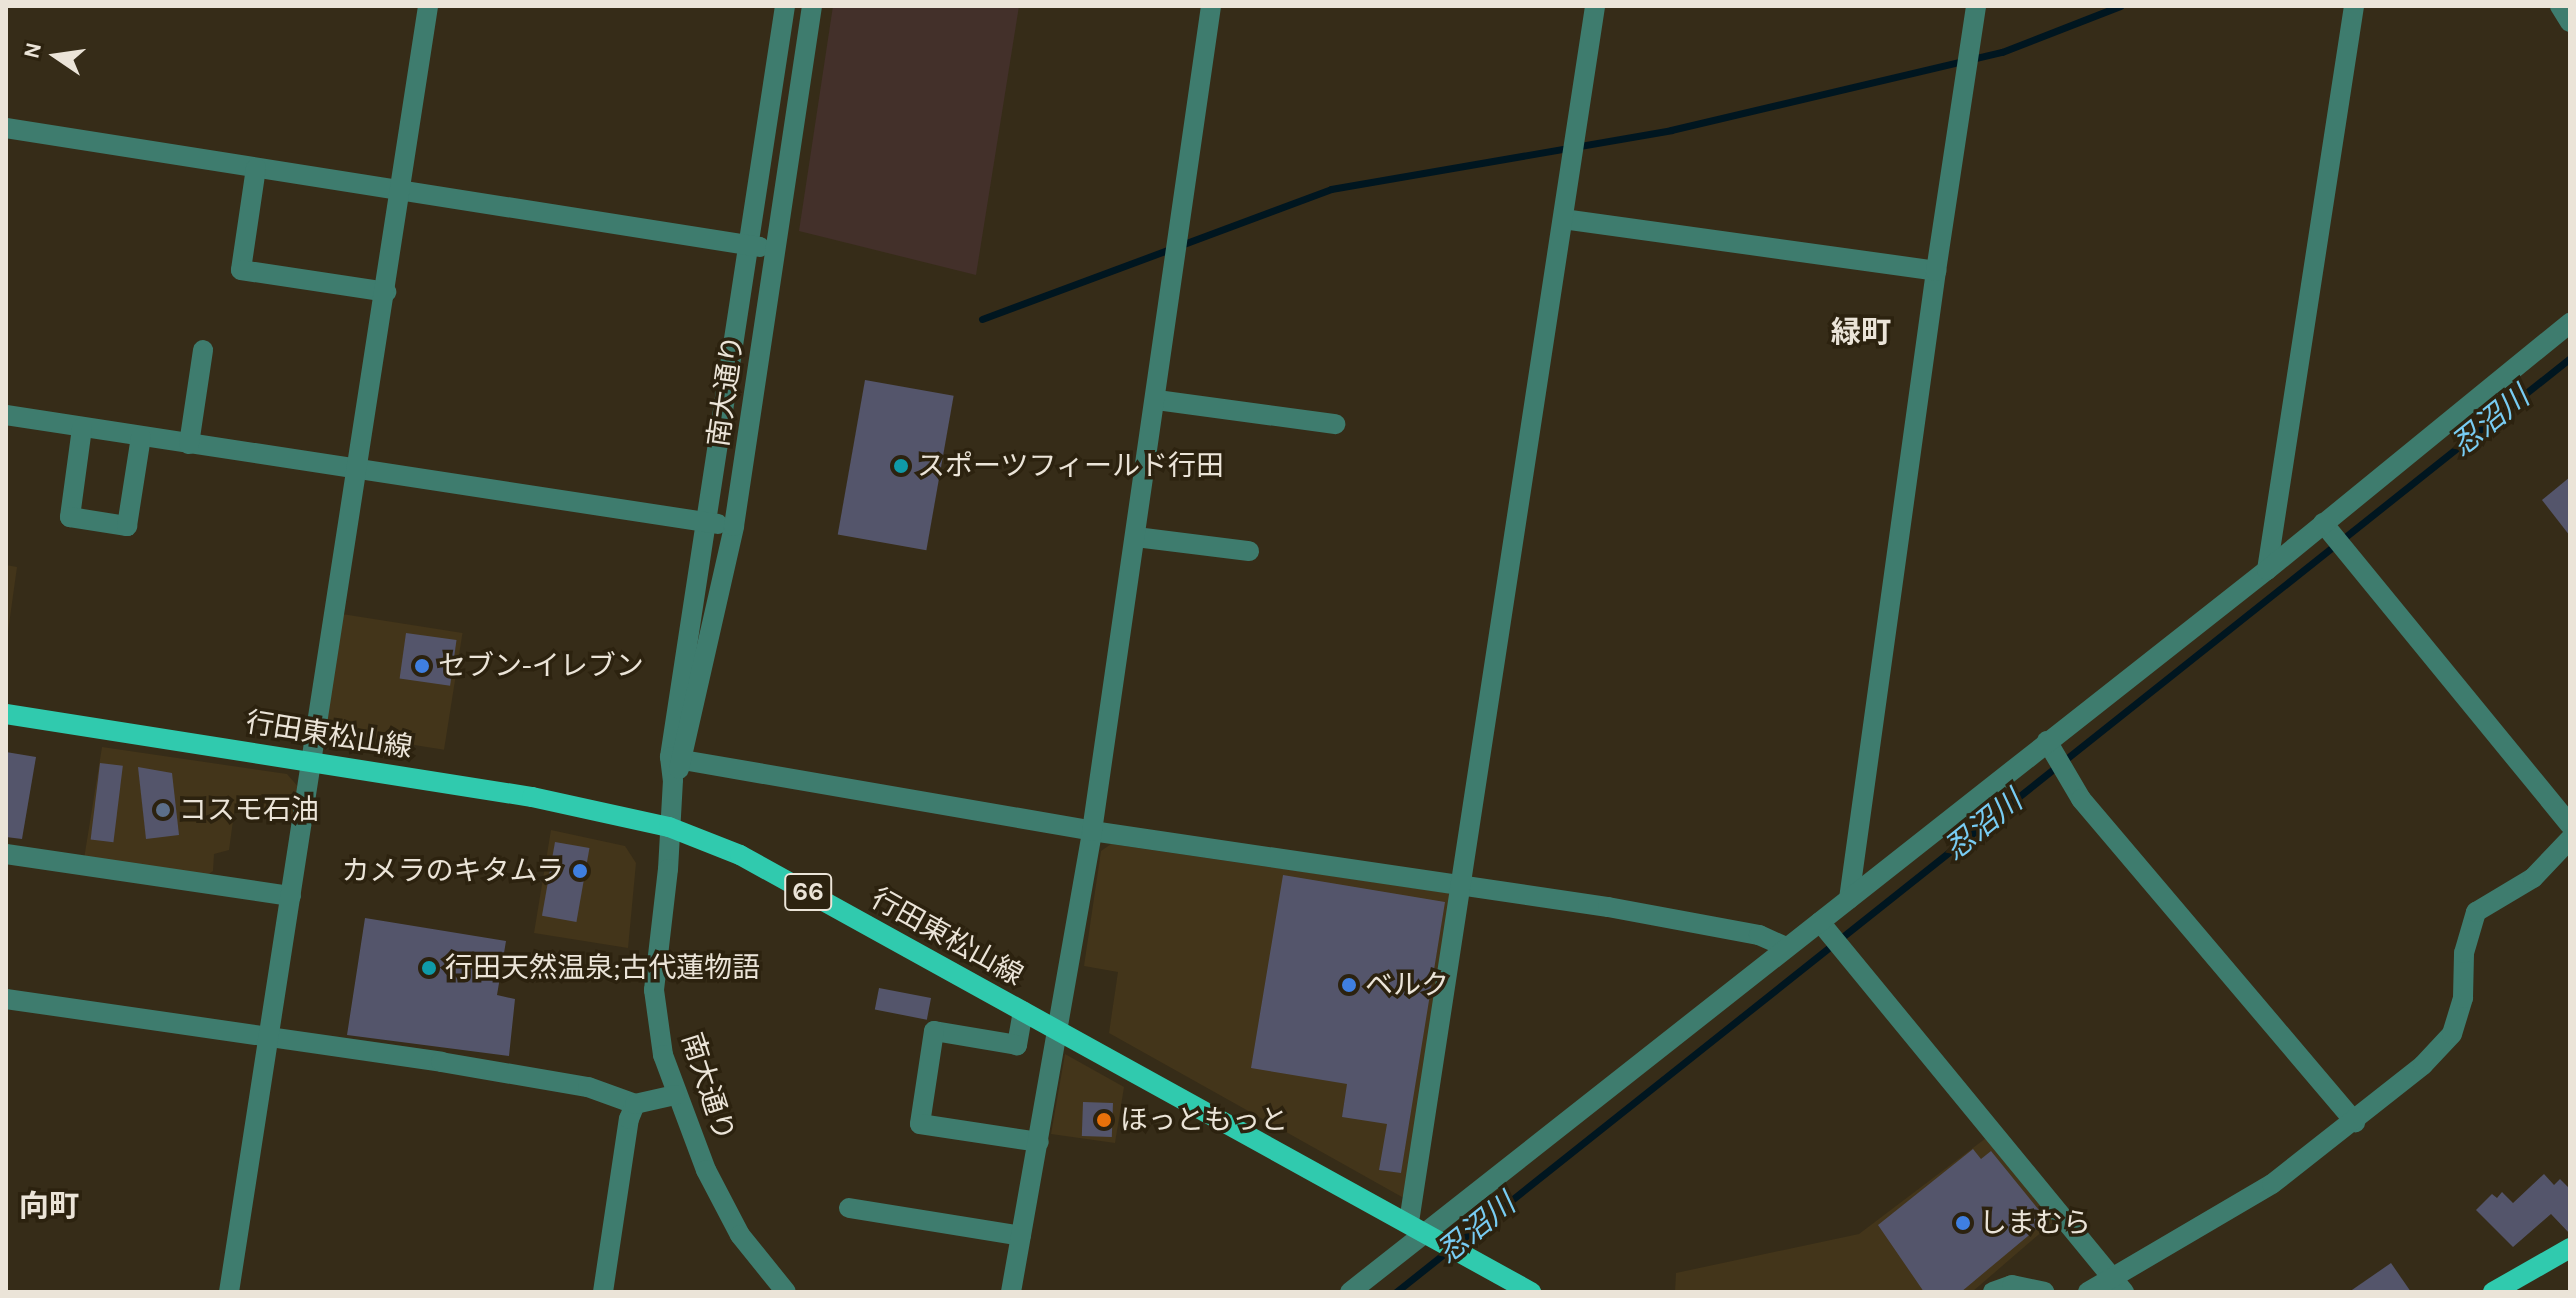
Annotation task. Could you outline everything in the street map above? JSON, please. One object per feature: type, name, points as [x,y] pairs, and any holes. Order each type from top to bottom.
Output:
[{"type":"main road","name":"行田東松山線","points":[[6,714],[532,797],[669,827],[740,855],[1531,1292]]},
{"type":"main road","points":[[2493,1292],[2570,1248]]},
{"type":"street","points":[[229,1292],[428,6]]},
{"type":"street","name":"南大通り","points":[[785,6],[670,757],[673,780],[654,990],[675,1095],[740,1235],[786,1292]]},
{"type":"street","name":"南大通り","points":[[673,780],[683,760],[734,526],[812,6]]},
{"type":"street","points":[[1011,1292],[1060,1031],[1092,831],[1157,400],[1211,6]]},
{"type":"street","points":[[1417,1227],[1463,886],[1595,6]]},
{"type":"street","points":[[1849,899],[1976,6]]},
{"type":"street","points":[[2267,570],[2354,6]]},
{"type":"street","points":[[2560,6],[2570,22]]},
{"type":"street","points":[[6,128],[400,193],[775,250]]},
{"type":"street","points":[[256,168],[241,270],[386,292]]},
{"type":"street","points":[[1563,219],[1936,271]]},
{"type":"street","points":[[1350,1292],[1417,1227],[1820,922],[2267,570],[2570,323]]},
{"type":"street","points":[[189,444],[203,350]]},
{"type":"street","points":[[1157,400],[1335,424]]},
{"type":"street","points":[[6,415],[357,471],[734,526]]},
{"type":"street","points":[[82,428],[70,517],[127,526],[141,437]]},
{"type":"street","points":[[2323,523],[2570,825]]},
{"type":"street","points":[[1136,537],[1249,551]]},
{"type":"street","points":[[2047,741],[2081,799],[2355,1122]]},
{"type":"street","points":[[683,760],[1092,831],[1463,886],[1759,935],[1786,947]]},
{"type":"street","points":[[2088,1292],[2120,1286],[2272,1184],[2355,1122],[2423,1065],[2452,1034],[2463,998],[2464,953],[2476,912],[2533,878],[2570,839]]},
{"type":"street","points":[[6,854],[291,896]]},
{"type":"street","points":[[1820,922],[2120,1286]]},
{"type":"street","points":[[6,999],[588,1087],[635,1104],[675,1095]]},
{"type":"street","points":[[1023,1011],[1017,1045],[934,1031],[920,1124],[1039,1142]]},
{"type":"street","points":[[603,1292],[635,1104]]},
{"type":"street","points":[[849,1208],[1021,1236]]},
{"type":"street","points":[[1993,1292],[2012,1285],[2044,1292]]},
{"type":"shaded area","points":[[833,6],[1019,6],[976,275],[799,231]]},
{"type":"shaded area","points":[[6,565],[17,567],[6,646]]},
{"type":"shaded area","points":[[342,614],[462,633],[444,750],[324,731]]},
{"type":"shaded area","name":"コスモ石油","points":[[102,747],[287,774],[300,789],[295,815],[235,806],[229,850],[214,854],[213,871],[205,877],[84,859]]},
{"type":"shaded area","points":[[551,830],[625,846],[636,863],[628,948],[534,933]]},
{"type":"shaded area","points":[[1111,844],[1448,893],[1455,902],[1412,1192],[1402,1197],[1109,1033],[1118,972],[1084,966],[1101,851]]},
{"type":"shaded area","points":[[1065,1054],[1124,1087],[1115,1143],[1051,1134]]},
{"type":"shaded area","points":[[1990,1135],[2059,1217],[1972,1292],[1675,1292],[1676,1273],[1859,1234]]},
{"type":"building","name":"スポーツフィールド行田","points":[[865,380],[954,396],[926,550],[838,535]]},
{"type":"building","points":[[2570,477],[2570,536],[2542,500]]},
{"type":"building","points":[[406,633],[457,640],[450,686],[400,679]]},
{"type":"building","points":[[6,752],[36,757],[22,839],[6,837]]},
{"type":"building","points":[[100,763],[123,766],[113,842],[91,839]]},
{"type":"building","points":[[138,767],[172,773],[179,835],[146,839]]},
{"type":"building","points":[[555,842],[589,848],[576,922],[542,916]]},
{"type":"building","name":"ベルク","points":[[1283,875],[1445,902],[1401,1173],[1379,1170],[1387,1124],[1342,1117],[1347,1084],[1251,1068]]},
{"type":"building","name":"行田天然温泉;古代蓮物語","points":[[365,918],[506,941],[497,995],[515,999],[509,1056],[347,1035]]},
{"type":"building","points":[[879,988],[931,998],[927,1020],[875,1010]]},
{"type":"building","points":[[1083,1102],[1113,1103],[1112,1137],[1082,1136]]},
{"type":"building","name":"しまむら","points":[[1973,1149],[1981,1159],[1991,1151],[2047,1220],[1961,1292],[1924,1292],[1878,1225]]},
{"type":"building","points":[[2544,1174],[2554,1185],[2560,1179],[2570,1189],[2570,1234],[2551,1214],[2513,1247],[2476,1210],[2492,1194],[2497,1198],[2502,1192],[2513,1203]]},
{"type":"building","points":[[2391,1263],[2411,1292],[2349,1292]]},
{"type":"waterway","points":[[982,319],[1331,189],[1671,130],[2002,52],[2120,6]]},
{"type":"waterway","name":"忍沼川","points":[[1396,1292],[2570,358]]},
{"type":"place","name":"スポーツフィールド行田","points":[[901,466]]},
{"type":"place","name":"セブン-イレブン","points":[[422,666]]},
{"type":"place","name":"コスモ石油","points":[[163,810]]},
{"type":"place","name":"カメラのキタムラ","points":[[580,871]]},
{"type":"place","name":"行田天然温泉;古代蓮物語","points":[[429,968]]},
{"type":"place","name":"ベルク","points":[[1349,985]]},
{"type":"place","name":"ほっともっと","points":[[1104,1120]]},
{"type":"place","name":"しまむら","points":[[1963,1223]]},
{"type":"district","name":"緑町","points":[[1861,332]]},
{"type":"district","name":"向町","points":[[49,1206]]}]
